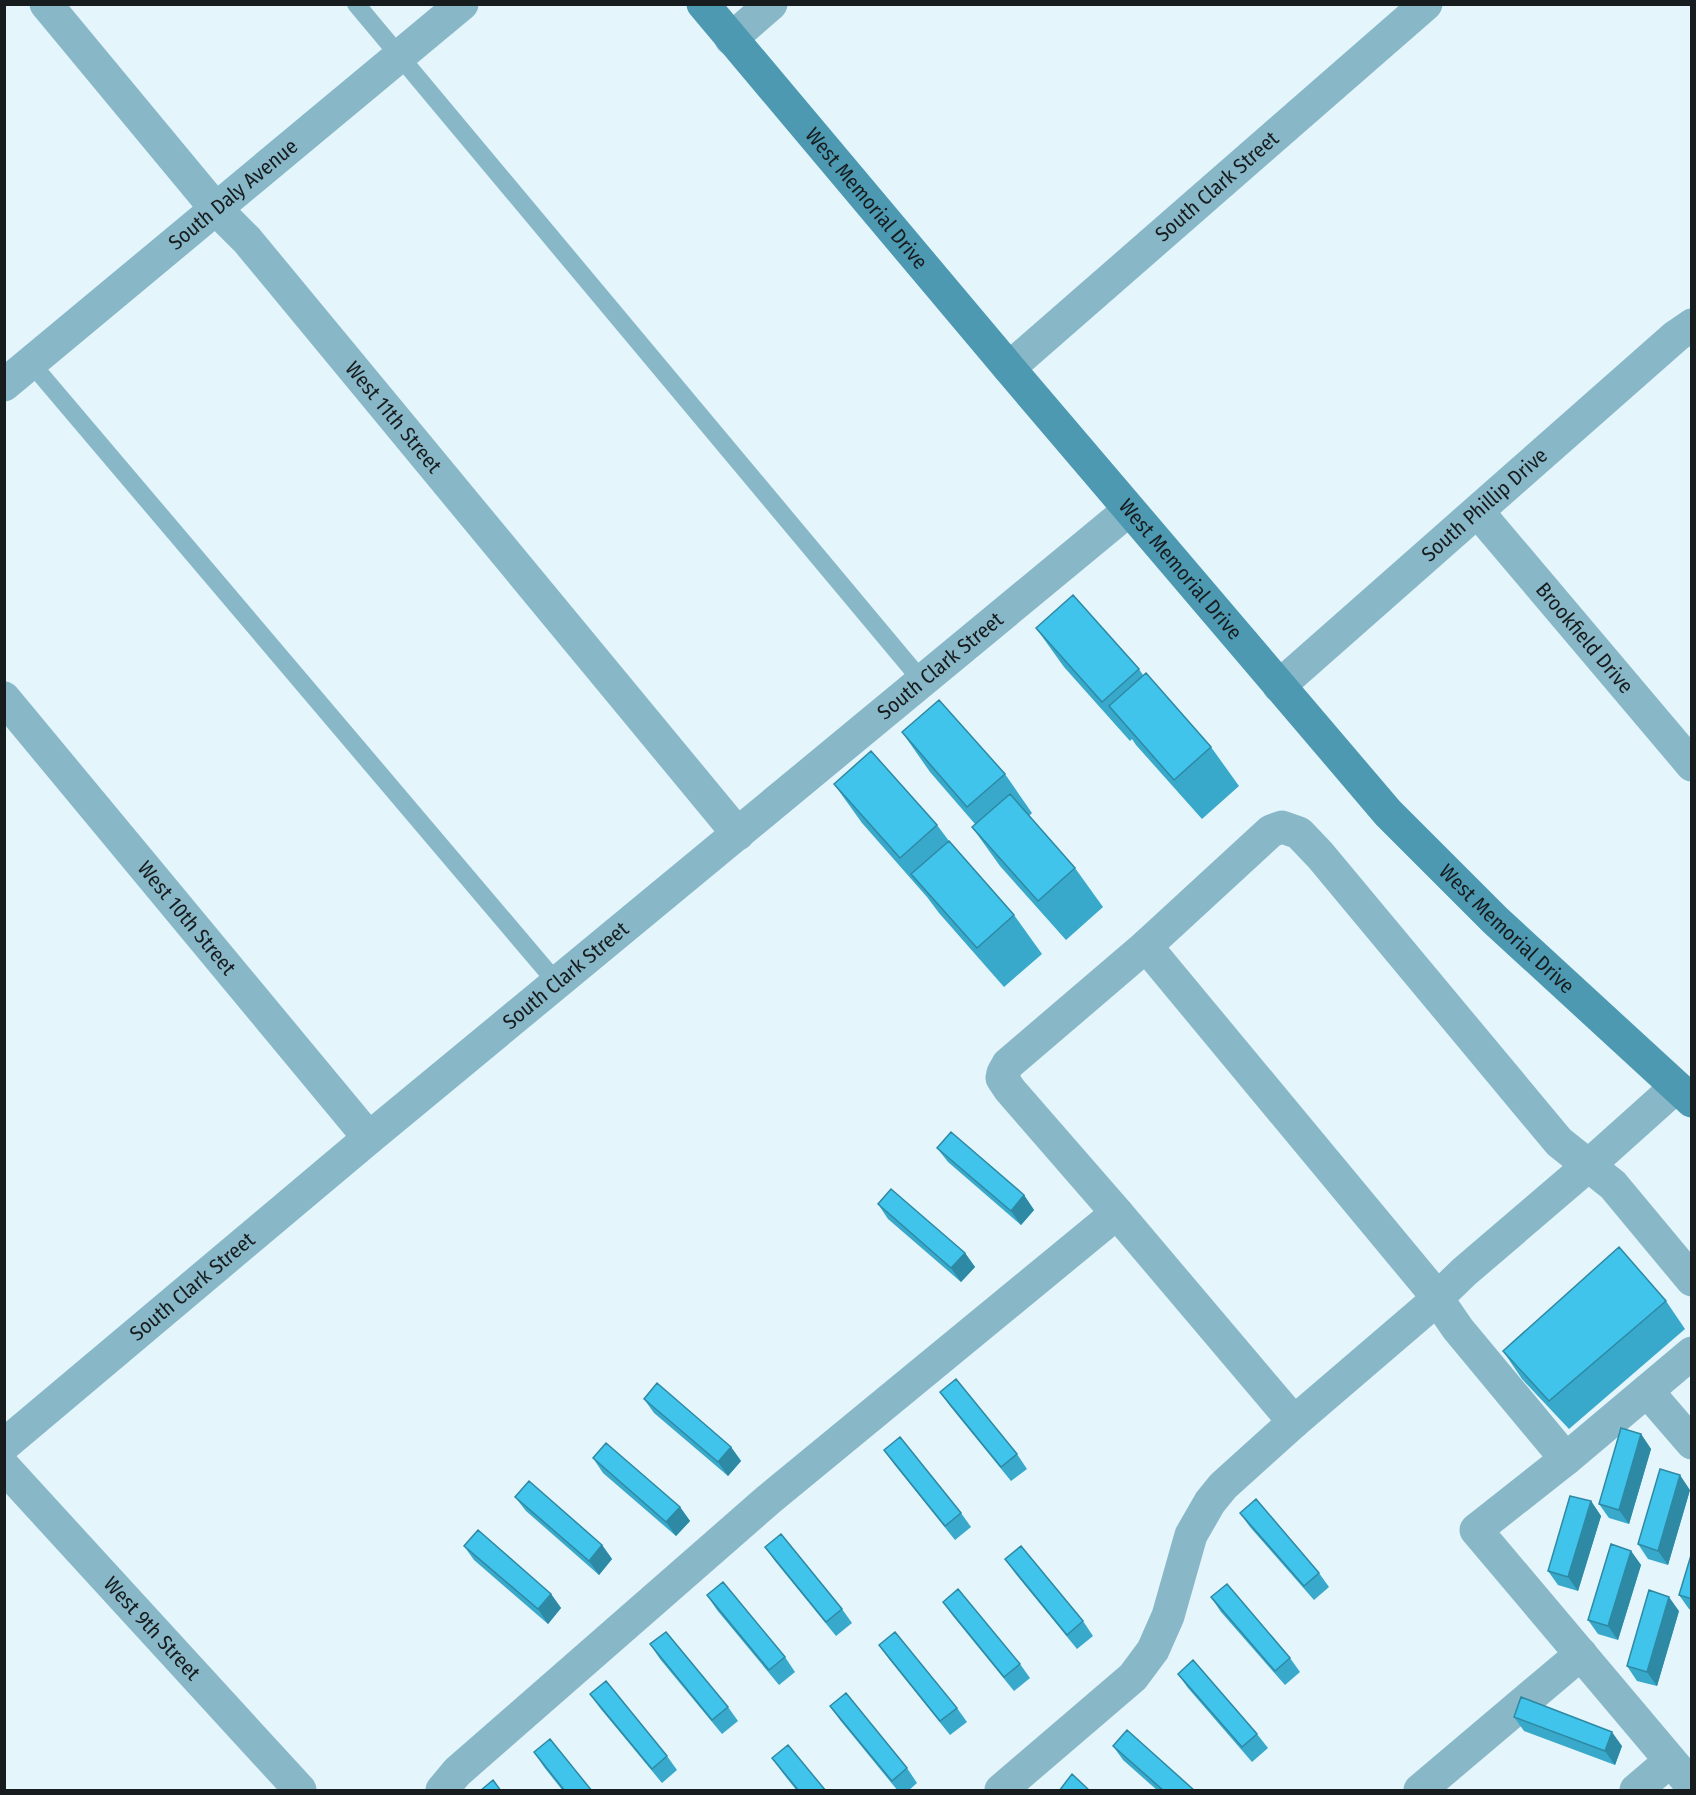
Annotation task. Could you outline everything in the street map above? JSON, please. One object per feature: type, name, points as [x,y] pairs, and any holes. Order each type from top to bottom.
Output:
[{"type":"main road","name":"West Memorial Drive","points":[[703,4],[1129,510],[1388,813],[1495,920],[1684,1094]]},
{"type":"street","name":"West 11th Street","points":[[46,4],[216,208],[247,240],[738,834]]},
{"type":"street","name":"South Daly Avenue","points":[[4,385],[462,4]]},
{"type":"street","points":[[731,39],[771,4]]},
{"type":"street","name":"South Clark Street","points":[[1009,368],[1426,4]]},
{"type":"street","name":"South Phillip Drive","points":[[1279,686],[1676,336],[1692,325]]},
{"type":"street","name":"South Clark Street","points":[[4,1445],[369,1138],[1129,510]]},
{"type":"street","name":"Brookfield Drive","points":[[1478,512],[1692,765]]},
{"type":"street","name":"West 10th Street","points":[[4,698],[369,1138]]},
{"type":"street","points":[[1293,1422],[1002,1078],[1008,1064],[1146,946],[1271,831],[1282,827],[1299,833],[1320,855],[1559,1142],[1613,1185],[1692,1280]]},
{"type":"street","points":[[1146,946],[1429,1287],[1458,1329],[1566,1459]]},
{"type":"street","points":[[1001,1791],[1133,1677],[1153,1650],[1168,1616],[1191,1535],[1210,1502],[1223,1486],[1293,1422],[1427,1308],[1464,1272],[1589,1165],[1684,1094]]},
{"type":"street","points":[[442,1791],[457,1772],[768,1500],[1117,1213]]},
{"type":"street","points":[[1692,1353],[1566,1459],[1476,1530],[1692,1786]]},
{"type":"street","points":[[1647,1391],[1692,1443]]},
{"type":"street","name":"West 9th Street","points":[[4,1467],[300,1791]]},
{"type":"street","points":[[1420,1791],[1581,1654]]},
{"type":"street","points":[[1636,1791],[1670,1761]]},
{"type":"lane","points":[[356,4],[922,681]]},
{"type":"lane","points":[[31,363],[557,983]]},
{"type":"building","points":[[1073,595],[1139,669],[1102,702],[1036,628]]},
{"type":"building","points":[[1146,673],[1211,747],[1174,780],[1109,706]]},
{"type":"building","points":[[939,700],[1005,774],[967,807],[902,732]]},
{"type":"building","points":[[871,751],[937,825],[900,858],[834,784]]},
{"type":"building","points":[[1010,794],[1075,868],[1038,901],[972,827]]},
{"type":"building","points":[[949,841],[1014,915],[977,948],[911,874]]},
{"type":"building","points":[[951,1132],[1024,1195],[1011,1211],[937,1148]]},
{"type":"building","points":[[891,1189],[965,1253],[951,1268],[878,1204]]},
{"type":"building","points":[[1619,1247],[1666,1301],[1549,1401],[1503,1351]]},
{"type":"building","points":[[956,1379],[1017,1454],[1001,1467],[940,1392]]},
{"type":"building","points":[[657,1383],[731,1447],[718,1462],[644,1399]]},
{"type":"building","points":[[1621,1428],[1641,1434],[1619,1510],[1599,1504]]},
{"type":"building","points":[[900,1437],[961,1513],[945,1526],[884,1450]]},
{"type":"building","points":[[606,1443],[680,1507],[666,1522],[593,1458]]},
{"type":"building","points":[[1660,1469],[1680,1475],[1658,1551],[1638,1544]]},
{"type":"building","points":[[529,1481],[602,1545],[589,1561],[515,1497]]},
{"type":"building","points":[[1570,1496],[1591,1501],[1568,1577],[1548,1571]]},
{"type":"building","points":[[1256,1499],[1319,1573],[1304,1586],[1240,1513]]},
{"type":"building","points":[[478,1530],[551,1594],[538,1609],[464,1546]]},
{"type":"building","points":[[781,1534],[842,1609],[826,1622],[765,1547]]},
{"type":"building","points":[[1611,1544],[1631,1551],[1608,1626],[1588,1620]]},
{"type":"building","points":[[1021,1546],[1083,1621],[1067,1635],[1005,1559]]},
{"type":"building","points":[[1692,1552],[1692,1599],[1679,1595]]},
{"type":"building","points":[[723,1582],[785,1657],[769,1670],[707,1595]]},
{"type":"building","points":[[1227,1584],[1290,1658],[1275,1671],[1211,1597]]},
{"type":"building","points":[[958,1589],[1020,1664],[1004,1677],[943,1602]]},
{"type":"building","points":[[1649,1590],[1669,1597],[1647,1672],[1627,1666]]},
{"type":"building","points":[[666,1632],[728,1707],[712,1720],[650,1644]]},
{"type":"building","points":[[895,1632],[957,1708],[940,1721],[879,1645]]},
{"type":"building","points":[[1193,1660],[1257,1734],[1242,1747],[1178,1674]]},
{"type":"building","points":[[606,1681],[667,1756],[652,1769],[590,1694]]},
{"type":"building","points":[[846,1693],[907,1768],[892,1781],[830,1706]]},
{"type":"building","points":[[1521,1697],[1612,1732],[1605,1751],[1514,1717]]},
{"type":"building","points":[[1127,1730],[1195,1791],[1164,1791],[1113,1746]]},
{"type":"building","points":[[550,1739],[592,1791],[565,1791],[534,1752]]},
{"type":"building","points":[[788,1745],[826,1791],[799,1791],[772,1758]]},
{"type":"building","points":[[1072,1774],[1090,1791],[1059,1791]]},
{"type":"building","points":[[493,1780],[501,1791],[480,1791]]}]
